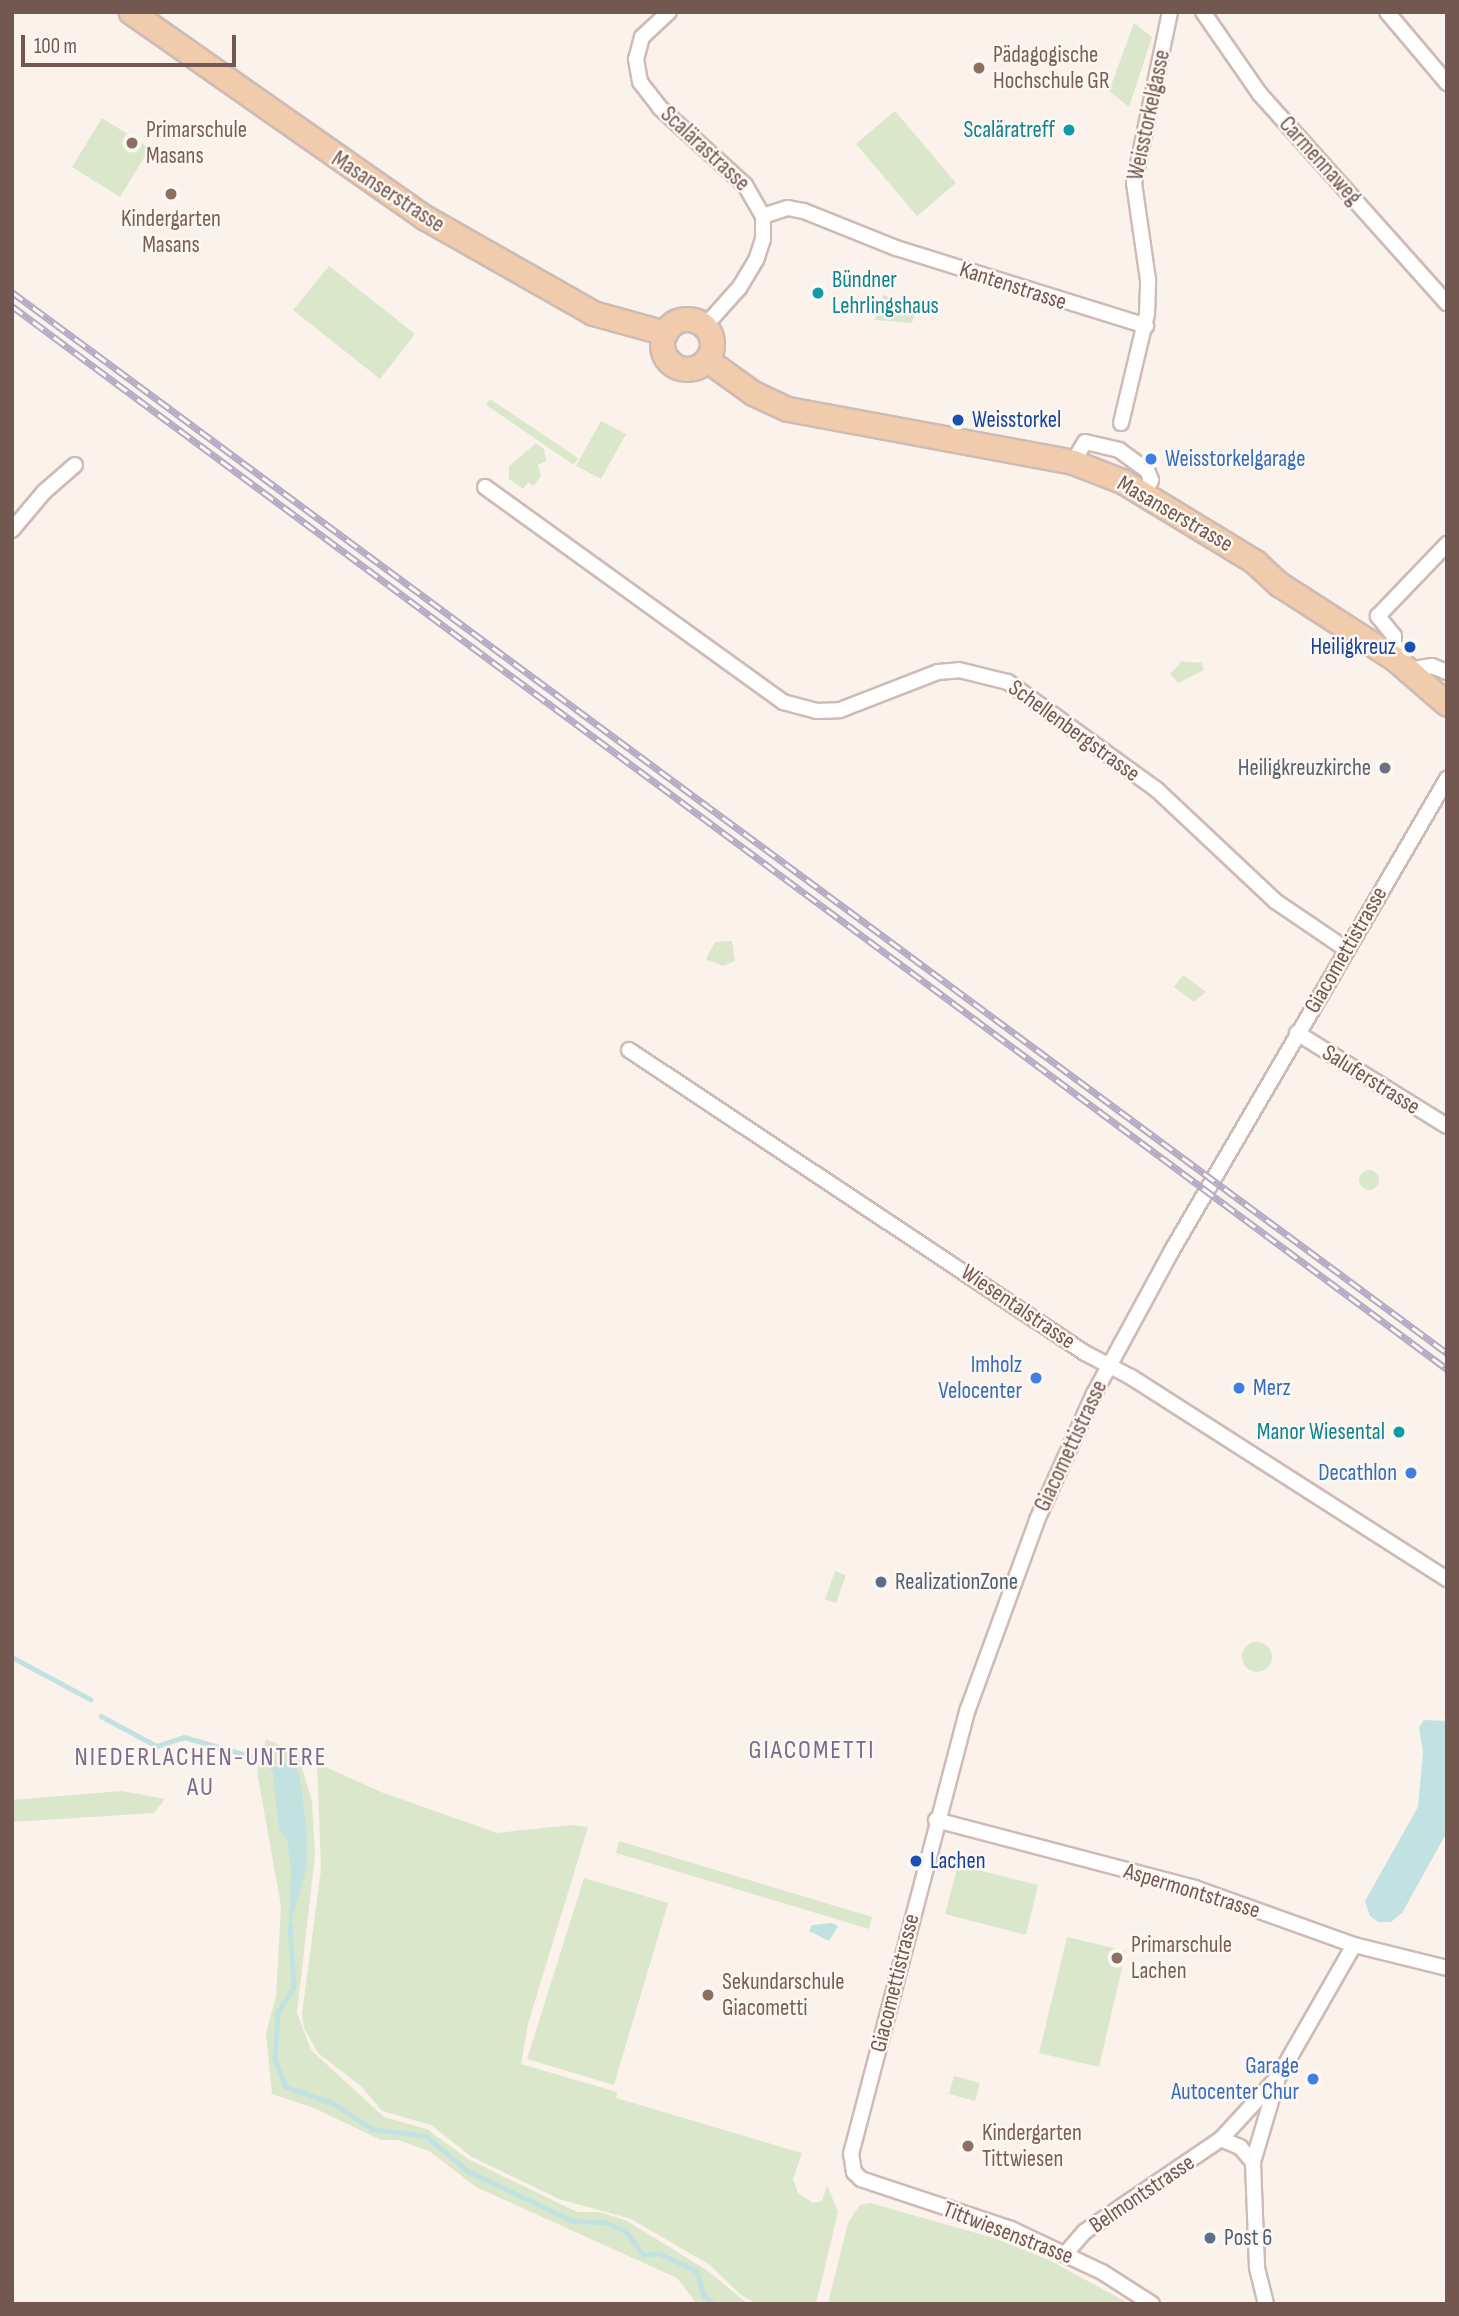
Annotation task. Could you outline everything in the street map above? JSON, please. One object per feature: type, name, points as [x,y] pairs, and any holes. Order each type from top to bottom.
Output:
[{"type":"main road","name":"Masanserstrasse","points":[[131,12],[424,217],[593,313],[665,333]]},
{"type":"main road","points":[[683,319],[705,326],[712,346],[707,360],[693,368],[671,363],[663,349],[665,333],[683,319]]},
{"type":"main road","name":"Masanserstrasse","points":[[707,360],[738,384],[788,410],[1073,462],[1145,493],[1401,664],[1447,704]]},
{"type":"street","name":"Scalärastrasse","points":[[669,12],[642,37],[636,59],[640,82],[660,108],[746,186],[763,216],[763,239],[756,260],[739,288],[705,326]]},
{"type":"street","name":"Weisstorkelgasse","points":[[1121,423],[1146,326],[1147,265],[1133,196],[1170,12]]},
{"type":"street","name":"Carmennaweg","points":[[1203,12],[1259,93],[1447,303]]},
{"type":"street","points":[[1387,12],[1447,83]]},
{"type":"street","name":"Kantenstrasse","points":[[763,216],[788,208],[804,211],[895,248],[1146,326]]},
{"type":"street","points":[[12,530],[44,492],[75,465]]},
{"type":"street","name":"Schellenbergstrasse","points":[[485,487],[783,702],[816,711],[840,710],[938,672],[958,670],[986,673],[1014,685],[1157,790],[1291,914],[1346,949]]},
{"type":"street","points":[[1447,544],[1378,616],[1394,636],[1401,664],[1432,666],[1447,671]]},
{"type":"street","name":"Giacomettistrasse","points":[[856,2175],[851,2154],[936,1820],[1003,1606],[1037,1520],[1108,1366],[1297,1033],[1447,779]]},
{"type":"street","name":"Saluferstrasse","points":[[1297,1033],[1447,1126]]},
{"type":"street","name":"Wiesentalstrasse","points":[[629,1050],[1108,1366],[1447,1579]]},
{"type":"street","name":"Aspermontstrasse","points":[[936,1820],[1195,1888],[1354,1945],[1447,1968]]},
{"type":"street","name":"Belmontstrasse","points":[[1266,2304],[1256,2254],[1253,2162],[1279,2077],[1354,1945]]},
{"type":"street","name":"Belmontstrasse","points":[[1066,2253],[1084,2232],[1222,2139],[1279,2077]]},
{"type":"street","points":[[1222,2139],[1240,2147],[1253,2162]]},
{"type":"street","name":"Tittwiesenstrasse","points":[[856,2175],[1011,2229],[1066,2253],[1152,2304]]},
{"type":"green space","points":[[1134,23],[1152,37],[1129,107],[1109,91]]},
{"type":"green space","points":[[895,111],[956,183],[917,216],[856,144]]},
{"type":"green space","points":[[102,118],[150,148],[120,197],[72,167]]},
{"type":"green space","points":[[329,266],[415,334],[380,379],[293,310]]},
{"type":"green space","points":[[883,295],[917,306],[912,323],[875,320]]},
{"type":"green space","points":[[490,399],[578,458],[574,465],[486,405]]},
{"type":"green space","points":[[601,421],[626,434],[601,479],[576,466]]},
{"type":"green space","points":[[536,443],[544,449],[546,461],[538,465],[541,476],[533,486],[528,482],[523,489],[509,479],[509,466]]},
{"type":"green space","points":[[1182,661],[1202,663],[1204,670],[1178,683],[1170,674]]},
{"type":"green space","points":[[732,941],[735,961],[723,966],[706,959],[715,942]]},
{"type":"green space","points":[[1183,975],[1206,992],[1194,1002],[1174,987]]},
{"type":"green space","points":[[1369,1170],[1376,1173],[1379,1180],[1376,1187],[1369,1190],[1362,1187],[1359,1180],[1362,1173]]},
{"type":"green space","points":[[835,1571],[846,1575],[836,1603],[825,1599]]},
{"type":"green space","points":[[1257,1642],[1268,1646],[1272,1657],[1268,1668],[1257,1672],[1246,1668],[1242,1657],[1246,1646]]},
{"type":"green space","points":[[266,1739],[311,1759],[310,1766],[302,1768],[312,1801],[315,1855],[297,2013],[311,2050],[384,2117],[427,2129],[468,2159],[577,2212],[600,2212],[627,2221],[708,2271],[748,2304],[697,2304],[677,2278],[476,2187],[429,2151],[398,2140],[381,2140],[314,2108],[272,2094],[266,2033],[276,1997],[281,1906],[257,1772]]},
{"type":"green space","points":[[317,1763],[381,1792],[497,1833],[572,1825],[588,1827],[528,2024],[521,2064],[617,2092],[616,2098],[802,2153],[793,2179],[798,2193],[813,2203],[822,2201],[827,2185],[838,2212],[816,2304],[757,2304],[741,2295],[710,2265],[631,2219],[559,2199],[472,2157],[431,2125],[382,2111],[362,2087],[318,2053],[304,2028],[302,2014],[321,1869]]},
{"type":"green space","points":[[122,1791],[165,1799],[154,1813],[12,1822],[12,1800]]},
{"type":"green space","points":[[619,1841],[872,1917],[869,1929],[616,1853]]},
{"type":"green space","points":[[958,1865],[1038,1885],[1026,1935],[945,1914]]},
{"type":"green space","points":[[584,1878],[668,1903],[614,2085],[527,2059]]},
{"type":"green space","points":[[1067,1937],[1126,1951],[1099,2067],[1039,2053]]},
{"type":"green space","points":[[954,2076],[980,2083],[975,2101],[949,2094]]},
{"type":"green space","points":[[870,2203],[994,2238],[1049,2260],[1130,2304],[828,2304],[848,2223],[860,2205]]},
{"type":"water","points":[[1424,1720],[1447,1721],[1447,1832],[1402,1913],[1391,1922],[1378,1922],[1370,1916],[1365,1901],[1418,1807],[1423,1753],[1419,1727]]},
{"type":"water","points":[[281,1761],[297,1769],[300,1777],[307,1832],[307,1867],[289,1929],[291,1870],[287,1840],[279,1830],[273,1775]]},
{"type":"water","points":[[832,1923],[838,1926],[829,1941],[809,1931],[812,1925]]},
{"type":"waterway","points":[[12,1657],[90,1699]]},
{"type":"waterway","points":[[101,1716],[157,1746],[184,1737],[264,1760],[279,1773]]},
{"type":"waterway","points":[[290,1924],[294,1987],[278,2013],[275,2059],[286,2087],[335,2104],[372,2129],[426,2136],[468,2171],[573,2221],[603,2222],[625,2230],[644,2255],[659,2253],[697,2271],[704,2296],[715,2304]]},
{"type":"railway","points":[[12,292],[1447,1353]]},
{"type":"railway","points":[[12,306],[1447,1369]]},
{"type":"place","name":"Pädagogische Hochschule GR","points":[[979,68]]},
{"type":"place","name":"Scaläratreff","points":[[1069,130]]},
{"type":"place","name":"Primarschule Masans","points":[[132,143]]},
{"type":"place","name":"Kindergarten Masans","points":[[171,194]]},
{"type":"place","name":"Bündner Lehrlingshaus","points":[[818,293]]},
{"type":"place","name":"Weisstorkel","points":[[958,420]]},
{"type":"place","name":"Weisstorkelgarage","points":[[1151,459]]},
{"type":"place","name":"Heiligkreuz","points":[[1410,647]]},
{"type":"place","name":"Heiligkreuzkirche","points":[[1385,768]]},
{"type":"place","name":"Imholz Velocenter","points":[[1036,1378]]},
{"type":"place","name":"Merz","points":[[1239,1388]]},
{"type":"place","name":"Manor Wiesental","points":[[1399,1432]]},
{"type":"place","name":"Decathlon","points":[[1411,1473]]},
{"type":"place","name":"RealizationZone","points":[[881,1582]]},
{"type":"place","name":"Lachen","points":[[916,1861]]},
{"type":"place","name":"Primarschule Lachen","points":[[1117,1958]]},
{"type":"place","name":"Sekundarschule Giacometti","points":[[708,1995]]},
{"type":"place","name":"Garage Autocenter Chur","points":[[1313,2079]]},
{"type":"place","name":"Kindergarten Tittwiesen","points":[[968,2146]]},
{"type":"place","name":"Post 6","points":[[1210,2238]]},
{"type":"district","name":"GIACOMETTI","points":[[812,1751]]},
{"type":"district","name":"NIEDERLACHEN-UNTERE AU","points":[[201,1772]]}]
